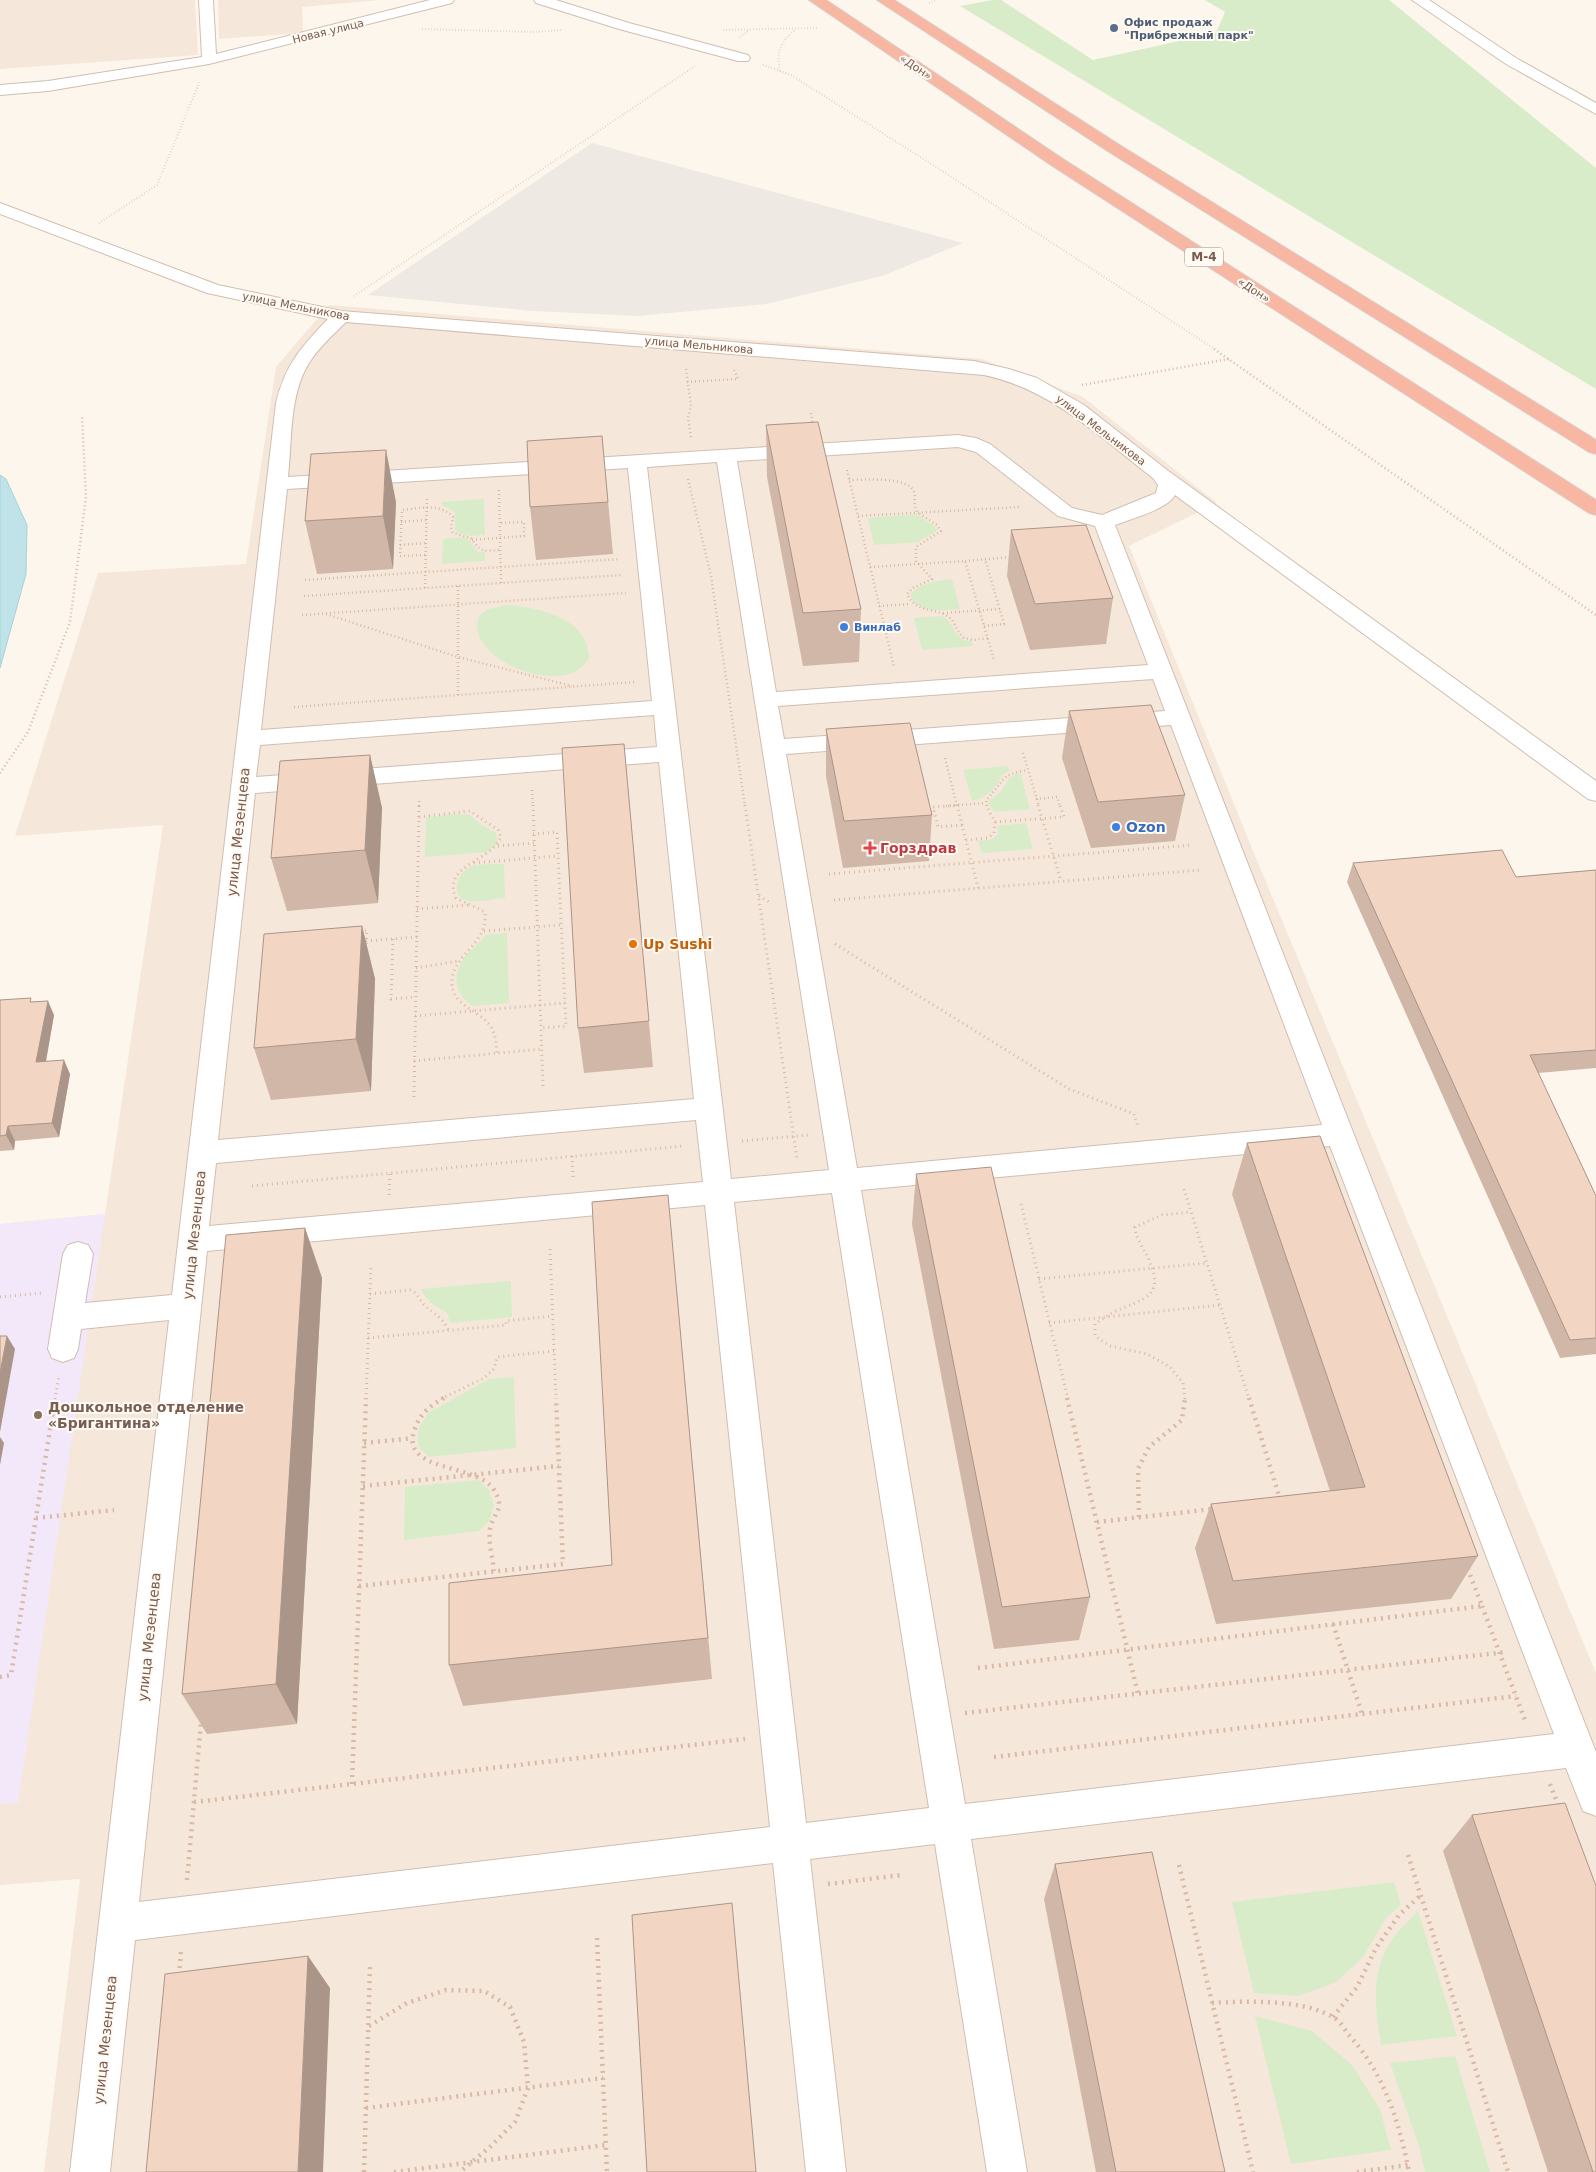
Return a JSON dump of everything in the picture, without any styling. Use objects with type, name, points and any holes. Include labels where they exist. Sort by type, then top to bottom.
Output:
[{"type":"highway","name":"«Дон»","points":[[816,0],[1057,162],[1596,509]]},
{"type":"highway","points":[[884,0],[1112,148],[1596,448]]},
{"type":"street","points":[[206,0],[209,58]]},
{"type":"street","name":"Новая улица","points":[[0,90],[48,86],[209,58],[447,0]]},
{"type":"street","points":[[541,0],[624,26],[743,58]]},
{"type":"street","points":[[1419,0],[1511,61],[1596,109]]},
{"type":"street","name":"улица Мельникова","points":[[0,208],[213,289],[347,306],[974,367],[1000,372],[1047,391],[1068,404],[1160,474],[1168,486],[1165,496],[1152,504],[1104,522]]},
{"type":"street","name":"улица Мезенцева","points":[[90,2172],[286,403],[293,372],[300,359],[347,306]]},
{"type":"street","points":[[276,484],[968,442],[983,448],[1064,512],[1104,522],[1596,1798]]},
{"type":"street","points":[[726,456],[1007,2172]]},
{"type":"street","points":[[637,462],[826,2172]]},
{"type":"street","points":[[1160,474],[1596,794]]},
{"type":"street","points":[[766,700],[1162,671]]},
{"type":"street","points":[[249,738],[664,707]]},
{"type":"street","points":[[773,747],[1180,717]]},
{"type":"street","points":[[243,786],[670,754]]},
{"type":"street","points":[[203,1153],[708,1108]]},
{"type":"street","points":[[193,1240],[1340,1134]]},
{"type":"street","points":[[63,1349],[78,1254]]},
{"type":"street","points":[[70,1304],[186,1306]]},
{"type":"street","points":[[118,1923],[1577,1749]]},
{"type":"path","points":[[929,3],[936,0]]},
{"type":"path","points":[[720,30],[818,28]]},
{"type":"path","points":[[422,29],[533,32],[569,29]]},
{"type":"path","points":[[780,71],[777,50],[783,39],[796,29]]},
{"type":"path","points":[[347,306],[750,30]]},
{"type":"path","points":[[92,227],[156,185],[209,58]]},
{"type":"path","points":[[743,58],[791,74],[933,165],[1229,359],[1596,615]]},
{"type":"path","points":[[1047,391],[1229,359]]},
{"type":"path","points":[[686,369],[691,406],[688,418],[692,442]]},
{"type":"path","points":[[688,382],[738,379]]},
{"type":"path","points":[[810,413],[815,434]]},
{"type":"path","points":[[0,772],[28,732],[70,622],[86,497],[82,416]]},
{"type":"path","points":[[848,472],[894,667]]},
{"type":"path","points":[[688,477],[711,576],[800,1184]]},
{"type":"path","points":[[849,480],[888,481],[907,485],[912,488],[914,493],[913,505],[917,512],[933,522],[941,531],[916,547],[914,555],[917,564],[932,579],[913,588],[908,594],[912,604]]},
{"type":"path","points":[[499,495],[501,583]]},
{"type":"path","points":[[425,588],[427,500]]},
{"type":"path","points":[[858,516],[1021,507]]},
{"type":"path","points":[[426,555],[400,556],[402,510],[441,508],[450,512],[453,517],[451,527],[453,532],[472,540],[478,549],[484,551],[500,550]]},
{"type":"path","points":[[401,522],[426,520]]},
{"type":"path","points":[[472,540],[524,536],[524,522],[500,523]]},
{"type":"path","points":[[400,544],[426,543]]},
{"type":"path","points":[[870,567],[1019,557]]},
{"type":"path","points":[[305,580],[620,559]]},
{"type":"path","points":[[984,626],[1004,624],[985,559]]},
{"type":"path","points":[[965,561],[994,660]]},
{"type":"path","points":[[304,596],[627,574]]},
{"type":"path","points":[[458,586],[458,703]]},
{"type":"path","points":[[302,615],[629,592]]},
{"type":"path","points":[[879,606],[912,604],[921,609],[952,619],[959,634],[965,638],[988,638]]},
{"type":"path","points":[[939,614],[1000,609]]},
{"type":"path","points":[[324,613],[458,657],[575,687]]},
{"type":"path","points":[[294,707],[639,682]]},
{"type":"path","points":[[1022,752],[1061,882]]},
{"type":"path","points":[[945,758],[978,888]]},
{"type":"path","points":[[985,803],[997,790],[1004,777],[1010,773],[1028,770]]},
{"type":"path","points":[[532,790],[543,1086]]},
{"type":"path","points":[[995,822],[1064,817],[1057,797],[1036,799]]},
{"type":"path","points":[[414,1097],[420,799]]},
{"type":"path","points":[[962,825],[938,826],[933,807],[985,803]]},
{"type":"path","points":[[966,840],[988,838],[994,833],[995,822],[985,803]]},
{"type":"path","points":[[419,817],[470,811],[477,814],[484,822],[499,831],[501,836],[498,846],[494,851],[472,863],[453,879],[452,887],[456,898],[485,912],[488,920],[484,932],[458,961],[453,972],[452,988],[462,1004],[483,1017],[494,1029],[497,1053]]},
{"type":"path","points":[[533,834],[556,832],[566,1026],[541,1028]]},
{"type":"path","points":[[498,846],[534,843]]},
{"type":"path","points":[[829,874],[1192,845]]},
{"type":"path","points":[[472,863],[558,856]]},
{"type":"path","points":[[834,900],[1201,870]]},
{"type":"path","points":[[758,896],[1069,1089],[1134,1114],[1145,1152]]},
{"type":"path","points":[[417,909],[471,904]]},
{"type":"path","points":[[484,932],[561,925]]},
{"type":"path","points":[[358,931],[367,930],[366,950]]},
{"type":"path","points":[[358,942],[417,937]]},
{"type":"path","points":[[393,939],[391,999],[415,997]]},
{"type":"path","points":[[416,968],[458,961]]},
{"type":"path","points":[[415,1016],[565,1003]]},
{"type":"path","points":[[414,1061],[542,1050]]},
{"type":"path","points":[[252,1186],[836,1133]]},
{"type":"path","points":[[1184,1189],[1281,1502],[1271,1503]]},
{"type":"path","points":[[1021,1204],[1138,1694]]},
{"type":"path","points":[[1139,1517],[1138,1469],[1148,1447],[1182,1420],[1186,1403],[1183,1383],[1170,1367],[1147,1354],[1110,1346],[1095,1336],[1095,1324],[1104,1317],[1141,1302],[1154,1290],[1155,1272],[1147,1255],[1136,1241],[1135,1227],[1148,1218],[1169,1213],[1191,1212]]},
{"type":"path","points":[[359,1586],[562,1564],[550,1249]]},
{"type":"path","points":[[1039,1279],[1207,1263]]},
{"type":"path","points":[[352,1784],[371,1266]]},
{"type":"path","points":[[370,1294],[411,1290],[417,1293],[421,1302],[429,1310],[441,1316],[449,1330]]},
{"type":"path","points":[[0,1297],[70,1304]]},
{"type":"path","points":[[1049,1323],[1220,1306]]},
{"type":"path","points":[[368,1338],[506,1324],[506,1321],[553,1316]]},
{"type":"path","points":[[0,1677],[11,1675],[63,1349]]},
{"type":"path","points":[[494,1571],[490,1528],[498,1515],[499,1500],[492,1486],[476,1474],[436,1464],[420,1457],[413,1446],[413,1431],[420,1414],[436,1402],[477,1382],[492,1371],[497,1363],[497,1357],[554,1351]]},
{"type":"path","points":[[364,1443],[413,1438]]},
{"type":"path","points":[[363,1486],[559,1466]]},
{"type":"path","points":[[1097,1522],[1215,1509]]},
{"type":"path","points":[[36,1518],[114,1510]]},
{"type":"path","points":[[1464,1559],[1560,1810]]},
{"type":"path","points":[[978,1668],[1482,1606]]},
{"type":"path","points":[[1333,1624],[1362,1714]]},
{"type":"path","points":[[932,1717],[1538,1648]]},
{"type":"path","points":[[994,1758],[1516,1696]]},
{"type":"path","points":[[178,1982],[202,1713]]},
{"type":"path","points":[[194,1802],[778,1735]]},
{"type":"path","points":[[1408,1855],[1508,2172]]},
{"type":"path","points":[[1179,1865],[1253,2172]]},
{"type":"path","points":[[1333,2017],[1356,1987],[1376,1948],[1399,1915],[1421,1895]]},
{"type":"path","points":[[596,1938],[607,2172]]},
{"type":"path","points":[[364,2172],[370,1967]]},
{"type":"path","points":[[369,2026],[407,2003],[446,1990],[484,1992],[510,2007],[524,2042],[528,2088],[515,2122],[491,2146],[460,2172]]},
{"type":"path","points":[[1212,2003],[1254,2000],[1282,2003],[1309,2008],[1333,2017],[1362,2047],[1383,2082],[1404,2142],[1409,2172]]},
{"type":"path","points":[[366,2108],[603,2078]]},
{"type":"path","points":[[394,2172],[606,2145]]},
{"type":"path","points":[[1357,2172],[1408,2165]]},
{"type":"shaded area","points":[[0,0],[195,0],[198,55],[0,69]]},
{"type":"shaded area","points":[[218,0],[380,0],[302,7],[303,33],[219,39]]},
{"type":"shaded area","points":[[592,143],[963,243],[882,276],[766,304],[638,316],[533,311],[368,295]]},
{"type":"shaded area","points":[[329,305],[982,359],[1083,397],[1217,503],[1129,546],[1256,858],[1596,1673],[1596,2172],[44,2172],[80,1879],[0,1885],[0,1224],[105,1214],[163,825],[15,836],[98,573],[246,564],[276,367]]},
{"type":"shaded area","name":"Дошкольное отделение «Бригантина»","points":[[105,1214],[18,1803],[0,1804],[0,1224]]},
{"type":"green space","points":[[1001,0],[1093,60],[1216,33],[1225,12],[1205,0],[1389,0],[1596,168],[1596,389],[960,6]]},
{"type":"green space","points":[[484,499],[485,535],[471,536],[458,533],[455,529],[455,513],[449,508],[442,506],[442,502]]},
{"type":"green space","points":[[917,514],[935,527],[937,531],[918,542],[874,545],[868,518]]},
{"type":"green space","points":[[464,537],[469,540],[478,552],[485,552],[485,561],[442,564],[443,539]]},
{"type":"green space","points":[[952,579],[960,609],[932,610],[919,606],[910,595],[923,585]]},
{"type":"green space","points":[[506,605],[547,612],[572,624],[581,634],[587,645],[589,659],[578,670],[566,675],[552,676],[520,670],[506,663],[483,644],[477,625],[483,612]]},
{"type":"green space","points":[[942,616],[947,619],[960,638],[972,641],[973,646],[922,650],[914,618]]},
{"type":"green space","points":[[1008,766],[1009,771],[1002,775],[991,791],[972,801],[963,770]]},
{"type":"green space","points":[[1020,773],[1030,809],[994,812],[988,803],[1003,789],[1009,779]]},
{"type":"green space","points":[[457,814],[472,816],[482,825],[496,833],[498,842],[486,852],[425,857],[426,817]]},
{"type":"green space","points":[[1026,823],[1033,849],[982,853],[978,841],[994,838],[998,834],[998,826]]},
{"type":"green space","points":[[504,864],[505,898],[470,901],[459,896],[457,891],[458,881],[461,875],[470,867]]},
{"type":"green space","points":[[507,933],[509,1003],[472,1006],[462,996],[457,985],[457,972],[460,965],[466,955],[485,935]]},
{"type":"green space","points":[[511,1281],[512,1317],[450,1323],[447,1313],[429,1300],[421,1289]]},
{"type":"green space","points":[[514,1377],[516,1448],[429,1457],[418,1447],[418,1430],[428,1413],[489,1379]]},
{"type":"green space","points":[[478,1480],[489,1490],[494,1505],[490,1520],[479,1531],[404,1540],[405,1487]]},
{"type":"green space","points":[[1394,1882],[1401,1905],[1386,1918],[1364,1956],[1337,1982],[1298,1996],[1254,1993],[1232,1902]]},
{"type":"green space","points":[[1418,1911],[1457,2036],[1381,2045],[1376,2005],[1377,1978],[1380,1965],[1385,1952],[1395,1936]]},
{"type":"green space","points":[[1255,2016],[1312,2031],[1352,2065],[1380,2109],[1391,2150],[1291,2164]]},
{"type":"green space","points":[[1455,2056],[1490,2172],[1425,2172],[1419,2146],[1390,2063]]},
{"type":"water","points":[[0,475],[6,479],[27,525],[26,574],[0,668]]},
{"type":"building","points":[[818,422],[861,609],[803,613],[766,425]]},
{"type":"building","points":[[602,436],[608,502],[530,507],[527,441]]},
{"type":"building","points":[[386,450],[383,516],[305,521],[311,454]]},
{"type":"building","points":[[1086,525],[1113,598],[1035,604],[1011,530]]},
{"type":"building","points":[[1151,705],[1185,795],[1098,802],[1069,711]]},
{"type":"building","points":[[910,723],[932,815],[844,821],[826,729]]},
{"type":"building","points":[[624,744],[649,1021],[578,1028],[562,748]]},
{"type":"building","points":[[370,755],[365,850],[271,858],[280,761]]},
{"type":"building","points":[[1502,850],[1516,877],[1596,870],[1596,1050],[1530,1055],[1596,1196],[1596,1338],[1570,1340],[1353,863]]},
{"type":"building","points":[[362,926],[356,1039],[254,1048],[264,934]]},
{"type":"building","points":[[31,998],[30,1002],[48,1001],[36,1062],[64,1060],[52,1123],[8,1126],[6,1135],[0,1136],[0,1000]]},
{"type":"building","points":[[1320,1136],[1478,1556],[1233,1581],[1211,1504],[1365,1487],[1247,1143]]},
{"type":"building","points":[[991,1167],[1090,1597],[1002,1607],[916,1174]]},
{"type":"building","points":[[668,1195],[708,1638],[449,1665],[449,1583],[612,1565],[592,1202]]},
{"type":"building","points":[[305,1228],[276,1684],[182,1694],[226,1235]]},
{"type":"building","points":[[0,1336],[7,1336],[0,1373]]},
{"type":"building","points":[[1565,1803],[1596,1886],[1596,2172],[1593,2172],[1472,1815]]},
{"type":"building","points":[[1152,1852],[1225,2172],[1116,2172],[1055,1864]]},
{"type":"building","points":[[732,1903],[756,2172],[647,2172],[632,1915]]},
{"type":"building","points":[[308,1956],[298,2172],[146,2172],[165,1974]]},
{"type":"place","name":"Офис продаж \"Прибрежный парк\"","points":[[1114,28]]},
{"type":"place","name":"Винлаб","points":[[844,627]]},
{"type":"place","name":"Ozon","points":[[1116,827]]},
{"type":"place","name":"Горздрав","points":[[870,848]]},
{"type":"place","name":"Up Sushi","points":[[633,944]]},
{"type":"place","name":"Дошкольное отделение «Бригантина»","points":[[38,1415]]}]
